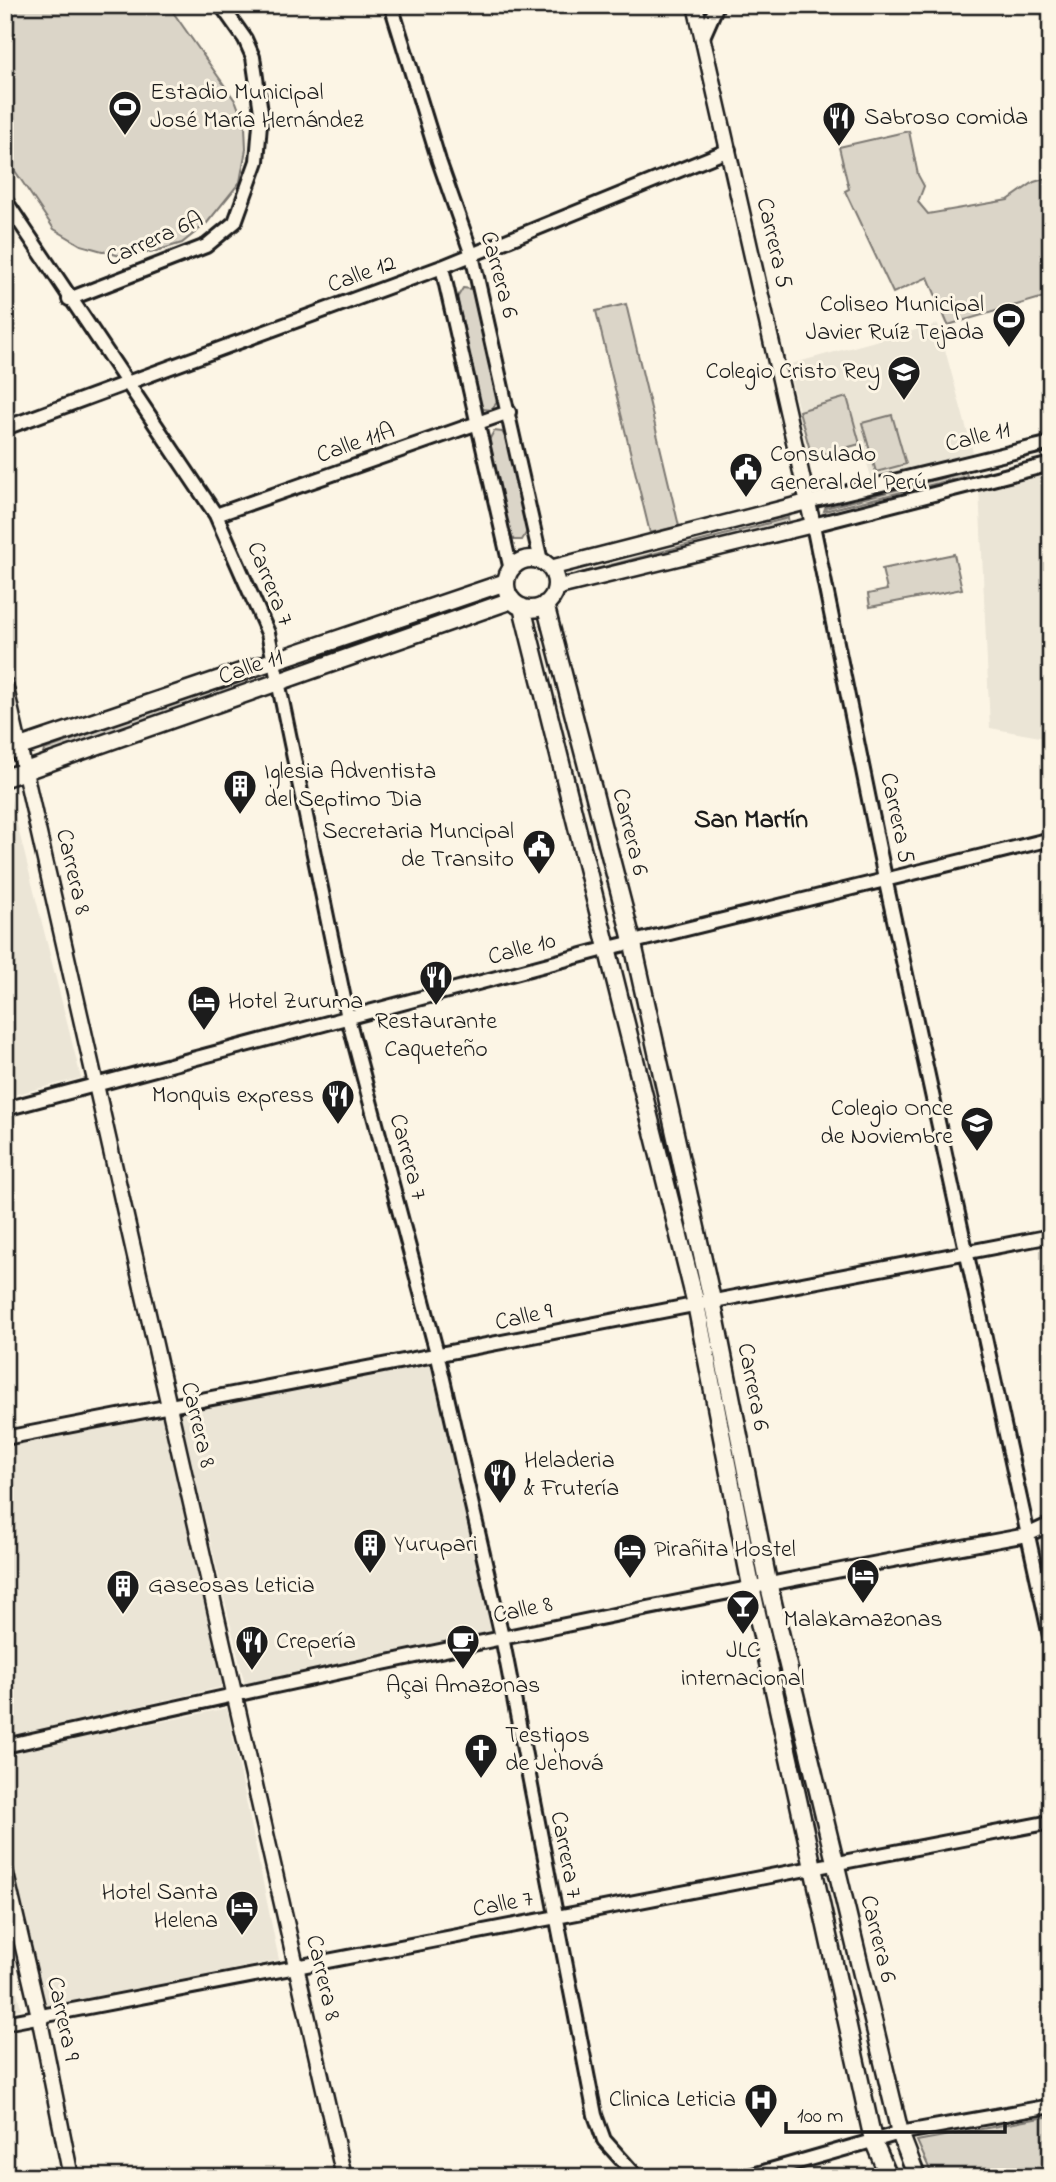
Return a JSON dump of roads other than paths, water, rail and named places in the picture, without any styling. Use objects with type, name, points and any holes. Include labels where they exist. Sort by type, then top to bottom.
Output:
[{"type":"main road","points":[[521,561],[545,565],[555,588],[545,604],[538,608],[517,604],[508,576],[521,561]]},
{"type":"main road","name":"Calle 11","points":[[5,752],[508,576]]},
{"type":"main road","name":"Calle 11","points":[[5,778],[278,683],[517,604]]},
{"type":"main road","name":"Carrera 6","points":[[517,604],[605,949],[704,1302]]},
{"type":"main road","name":"Carrera 6","points":[[545,604],[633,944],[814,1867],[873,2140],[889,2177]]},
{"type":"main road","name":"Carrera 6","points":[[760,1584],[835,1863],[900,2133],[917,2177]]},
{"type":"street","name":"Carrera 6A","points":[[69,299],[206,246],[235,222],[257,161],[261,112],[253,57],[245,39],[220,5]]},
{"type":"street","name":"Carrera 6","points":[[391,5],[439,160],[472,255],[545,565]]},
{"type":"street","name":"Carrera 5","points":[[695,5],[813,524],[885,878],[1051,1641]]},
{"type":"street","points":[[702,38],[717,5]]},
{"type":"street","name":"Calle 12","points":[[5,428],[443,267],[729,150]]},
{"type":"street","name":"Carrera 7","points":[[5,200],[216,515],[255,598],[276,659],[278,683],[348,1018],[438,1357],[502,1637],[595,2116],[604,2140],[637,2177]]},
{"type":"street","points":[[443,267],[508,576]]},
{"type":"street","name":"Calle 11A","points":[[216,515],[509,412]]},
{"type":"street","name":"Calle 11","points":[[545,565],[1051,443]]},
{"type":"street","points":[[987,459],[992,479]]},
{"type":"street","name":"Calle 11","points":[[555,588],[1051,464]]},
{"type":"street","name":"Carrera 8","points":[[5,684],[22,747],[344,2177]]},
{"type":"street","name":"Calle 10","points":[[5,1109],[605,949],[1051,839]]},
{"type":"street","name":"Calle 9","points":[[5,1438],[438,1357],[704,1302],[1051,1236]]},
{"type":"street","name":"Calle 8","points":[[5,1746],[502,1637],[760,1584],[1027,1535],[1051,1524]]},
{"type":"street","name":"Calle 7","points":[[5,2022],[1051,1822]]},
{"type":"street","name":"Carrera 9","points":[[5,1870],[39,2016],[71,2177]]},
{"type":"street","points":[[746,2177],[900,2133],[1051,2106]]},
{"type":"place","name":"Estadio Municipal José María Hernández","points":[[125,137]]},
{"type":"place","name":"Sabroso comida","points":[[839,148]]},
{"type":"place","name":"Coliseo Municipal Javier Ruíz Tejada","points":[[1009,349]]},
{"type":"place","name":"Colegio Cristo Rey","points":[[904,402]]},
{"type":"place","name":"Consulado General del Perú","points":[[746,499]]},
{"type":"place","name":"Iglesia Adventista del Septimo Dia","points":[[240,816]]},
{"type":"place","name":"Secretaria Muncipal de Transito","points":[[539,876]]},
{"type":"place","name":"Restaurante Caqueteño","points":[[436,1007]]},
{"type":"place","name":"Hotel Zuruma","points":[[204,1032]]},
{"type":"place","name":"Monquis express","points":[[338,1126]]},
{"type":"place","name":"Colegio Once de Noviembre","points":[[977,1153]]},
{"type":"place","name":"Heladeria & Frutería","points":[[500,1505]]},
{"type":"place","name":"Yurupari","points":[[370,1575]]},
{"type":"place","name":"Pirañita Hostel","points":[[630,1580]]},
{"type":"place","name":"Malakamazonas","points":[[863,1605]]},
{"type":"place","name":"Gaseosas Leticia","points":[[123,1616]]},
{"type":"place","name":"JLC internacional","points":[[743,1636]]},
{"type":"place","name":"Açai Amazonas","points":[[463,1671]]},
{"type":"place","name":"Crepería","points":[[252,1672]]},
{"type":"place","name":"Testigos de Jehová","points":[[481,1780]]},
{"type":"place","name":"Hotel Santa Helena","points":[[242,1937]]},
{"type":"place","name":"Clinica Leticia","points":[[761,2130]]},
{"type":"district","name":"San Martín","points":[[751,821]]}]
